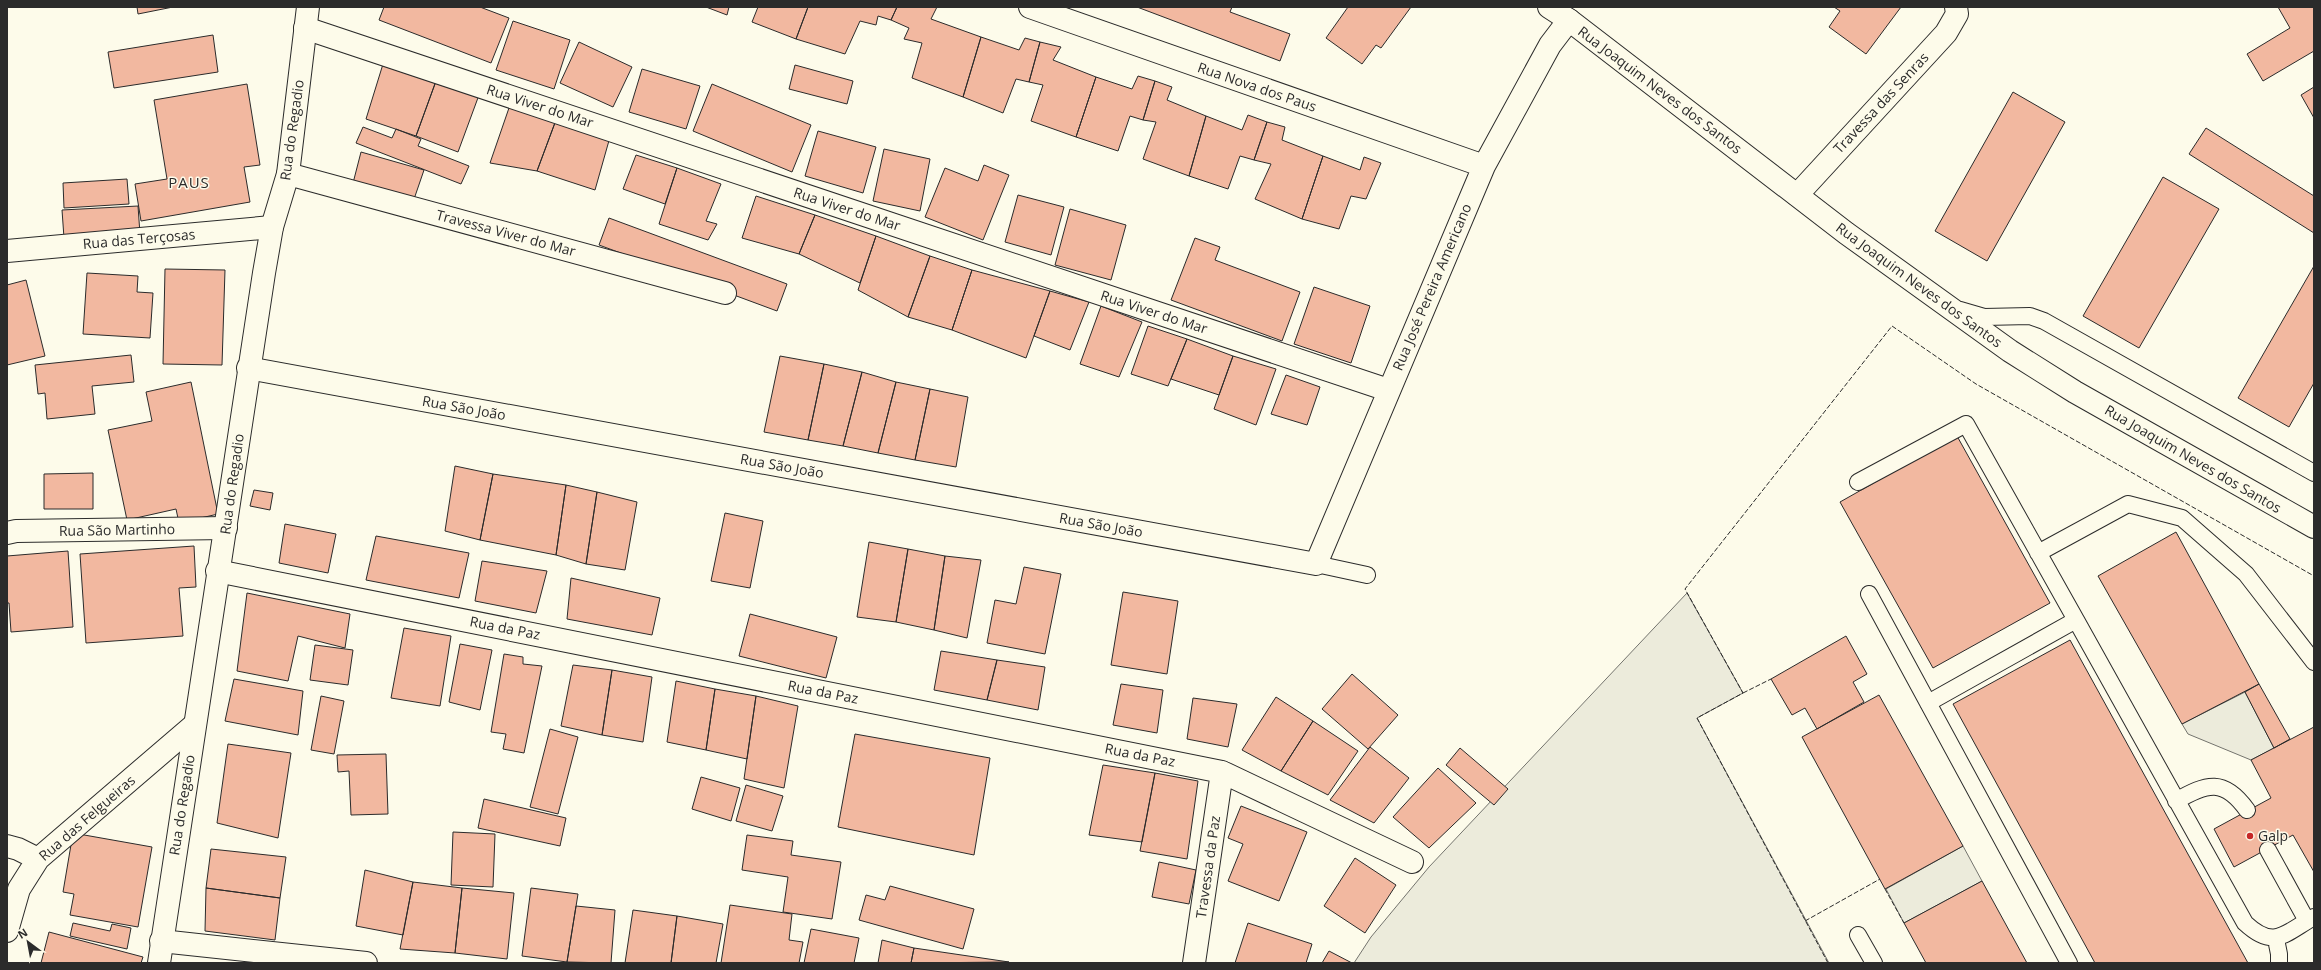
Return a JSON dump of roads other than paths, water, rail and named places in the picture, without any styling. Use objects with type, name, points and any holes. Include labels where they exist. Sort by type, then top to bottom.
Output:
[{"type":"street","name":"Rua Nova dos Paus","points":[[1030,7],[1484,166]]},
{"type":"street","name":"Rua Joaquim Neves dos Santos","points":[[1549,7],[1569,20],[1797,195],[1944,305],[2075,392],[2314,528]]},
{"type":"street","name":"Travessa das Senras","points":[[1797,195],[1946,33],[1957,14],[1956,7]]},
{"type":"street","name":"Rua do Regadio","points":[[159,963],[217,571],[226,528],[248,368],[272,227],[288,174],[307,17]]},
{"type":"street","name":"Rua Viver do Mar","points":[[307,17],[1388,390]]},
{"type":"street","name":"Rua José Pereira Americano","points":[[1316,564],[1388,390],[1484,166],[1550,45],[1569,20]]},
{"type":"street","name":"Travessa Viver do Mar","points":[[288,174],[724,293]]},
{"type":"street","name":"Rua das Terçosas","points":[[7,251],[272,227]]},
{"type":"street","name":"Rua São João","points":[[248,368],[1316,564]]},
{"type":"street","name":"Rua São Martinho","points":[[7,533],[226,528]]},
{"type":"street","name":"Rua da Paz","points":[[217,571],[1222,772],[1412,862]]},
{"type":"street","name":"Rua das Felgueiras","points":[[7,931],[19,889],[38,859],[194,725]]},
{"type":"street","name":"Travessa da Paz","points":[[1194,963],[1222,772]]},
{"type":"street","points":[[7,846],[38,859]]},
{"type":"street","points":[[161,942],[366,963]]},
{"type":"lane","points":[[1944,305],[1984,317],[2030,316],[2044,321],[2314,473]]},
{"type":"lane","points":[[1858,482],[1966,424],[2245,923],[2263,937],[2276,939],[2310,919],[2268,850]]},
{"type":"lane","points":[[2038,553],[2128,504],[2182,518],[2246,574],[2314,662]]},
{"type":"lane","points":[[1316,564],[1367,575]]},
{"type":"lane","points":[[1869,594],[2069,963]]},
{"type":"lane","points":[[1928,703],[2076,620]]},
{"type":"lane","points":[[2176,800],[2194,790],[2211,786],[2225,788],[2238,798],[2247,810]]},
{"type":"lane","points":[[1858,935],[1874,963]]},
{"type":"lane","points":[[2276,939],[2280,954],[2279,963]]},
{"type":"place","name":"Galp","points":[[2250,836]]},
{"type":"district","name":"PAUS","points":[[189,183]]}]
